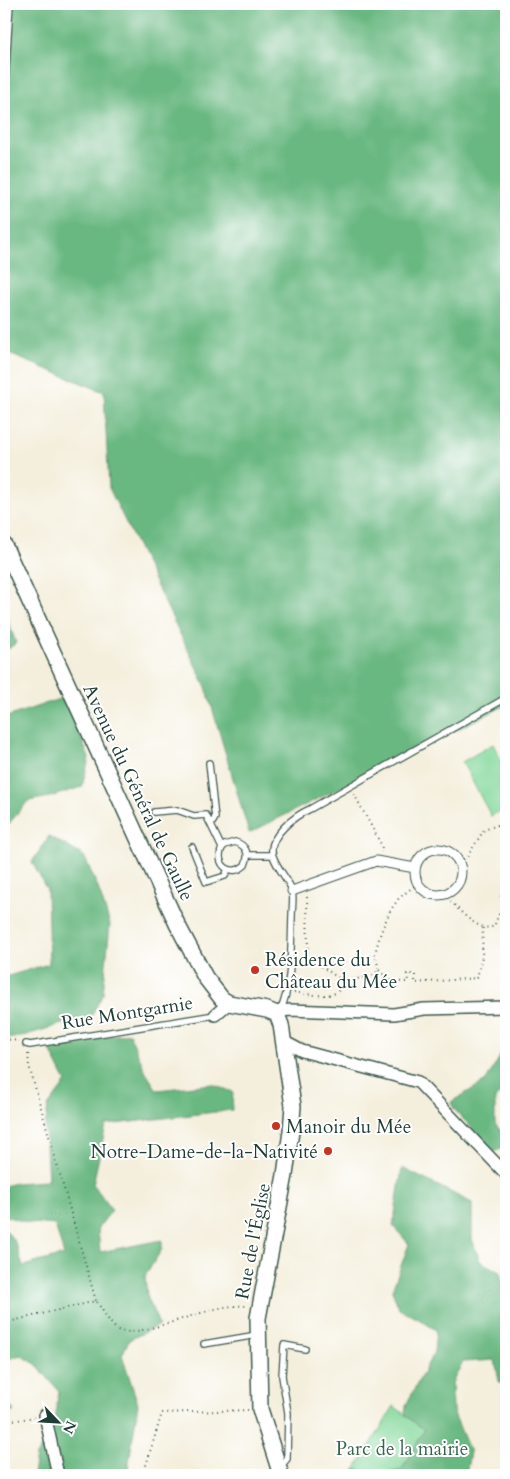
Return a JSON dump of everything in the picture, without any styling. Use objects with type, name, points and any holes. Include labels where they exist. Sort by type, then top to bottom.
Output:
[{"type":"street","name":"Avenue du Général de Gaulle","points":[[4,545],[177,924],[205,977],[228,1003]]},
{"type":"street","points":[[438,849],[450,853],[459,862],[460,875],[458,882],[455,887],[444,894],[431,894],[418,884],[415,868],[421,856],[432,850],[438,849]]},
{"type":"street","points":[[292,890],[376,861],[415,868]]},
{"type":"street","points":[[228,1003],[279,1012],[394,1014],[424,1009],[506,1007]]},
{"type":"street","name":"Rue Montgarnie","points":[[216,1015],[228,1003]]},
{"type":"street","name":"Rue de l'Église","points":[[279,1012],[293,1106],[285,1175],[260,1307],[259,1335],[260,1409],[280,1471]]},
{"type":"street","points":[[283,1040],[302,1051],[418,1082],[506,1174]]},
{"type":"street","points":[[45,1415],[58,1475]]},
{"type":"lane","points":[[4,99],[10,4]]},
{"type":"lane","points":[[279,1012],[284,1004],[290,966],[292,890],[272,855],[273,843],[279,832],[301,813],[506,698]]},
{"type":"lane","points":[[209,764],[214,818],[211,825]]},
{"type":"lane","points":[[154,812],[177,810],[194,816],[206,815],[222,848]]},
{"type":"lane","points":[[235,842],[244,846],[248,855],[242,868],[237,870],[228,869],[219,858],[222,848],[226,844],[235,842]]},
{"type":"lane","points":[[192,846],[206,882],[225,876],[228,869]]},
{"type":"lane","points":[[248,855],[272,855]]},
{"type":"lane","name":"Rue Montgarnie","points":[[26,1044],[30,1045],[216,1015]]},
{"type":"lane","points":[[204,1344],[259,1335]]},
{"type":"lane","points":[[280,1471],[287,1459],[288,1413],[282,1376],[284,1345],[305,1349]]},
{"type":"path","points":[[350,786],[382,846],[380,862]]},
{"type":"path","points":[[459,862],[467,857],[484,830],[506,822]]},
{"type":"path","points":[[418,884],[399,898],[381,932],[375,953],[379,970],[387,979],[394,982],[408,982],[407,974],[415,974],[415,983],[477,978],[482,957],[483,928]]},
{"type":"path","points":[[309,885],[306,900],[308,955],[344,982]]},
{"type":"path","points":[[444,894],[473,922],[483,928],[491,928],[494,926],[504,903],[498,892]]},
{"type":"path","points":[[286,991],[306,995],[330,994],[337,992],[344,982],[374,975],[379,970]]},
{"type":"path","points":[[4,1039],[26,1044],[30,1066],[96,1302],[116,1329],[125,1332],[164,1325],[208,1311],[237,1306],[260,1307]]},
{"type":"path","points":[[4,1323],[96,1302]]},
{"type":"path","points":[[143,1475],[162,1414],[260,1409]]},
{"type":"path","points":[[4,1419],[18,1420],[45,1415]]},
{"type":"green space","points":[[4,4],[506,4],[506,705],[249,833],[206,687],[109,488],[104,392],[4,352]]},
{"type":"green space","points":[[4,610],[16,643],[4,652]]},
{"type":"green space","points":[[65,697],[89,758],[82,787],[50,797],[28,801],[6,827],[4,833],[4,718]]},
{"type":"green space","points":[[493,744],[506,769],[506,808],[491,816],[462,762]]},
{"type":"green space","points":[[49,836],[84,856],[97,885],[110,924],[103,994],[92,1015],[4,1040],[4,975],[8,976],[49,964],[47,890],[32,862]]},
{"type":"green space","points":[[129,1033],[146,1073],[157,1090],[212,1084],[233,1092],[232,1110],[106,1125],[93,1184],[112,1210],[98,1228],[100,1252],[162,1240],[162,1249],[145,1276],[147,1296],[159,1325],[129,1340],[122,1355],[138,1404],[127,1475],[33,1475],[36,1456],[52,1431],[59,1391],[36,1364],[20,1355],[4,1361],[4,1228],[15,1242],[23,1266],[64,1255],[55,1225],[30,1223],[4,1216],[4,1186],[15,1183],[48,1181],[45,1129],[48,1106],[66,1082],[48,1046]]},
{"type":"green space","points":[[506,1046],[506,1088],[495,1099],[495,1124],[506,1137],[506,1147],[494,1152],[454,1109],[451,1102],[486,1081]]},
{"type":"green space","points":[[402,1168],[472,1203],[472,1239],[480,1261],[500,1272],[505,1298],[500,1328],[506,1334],[506,1390],[499,1381],[495,1360],[463,1362],[452,1383],[453,1411],[470,1452],[466,1475],[352,1475],[355,1469],[374,1474],[401,1470],[424,1430],[405,1415],[406,1405],[434,1352],[436,1330],[399,1309],[392,1290],[409,1244],[393,1226]]},
{"type":"green space","points":[[4,1398],[14,1411],[4,1421]]},
{"type":"green space","name":"Parc de la mairie","points":[[394,1406],[450,1450],[444,1475],[352,1475]]},
{"type":"place","name":"Résidence du Château du Mée","points":[[255,970]]},
{"type":"place","name":"Manoir du Mée","points":[[276,1126]]},
{"type":"place","name":"Notre-Dame-de-la-Nativité","points":[[328,1151]]}]
